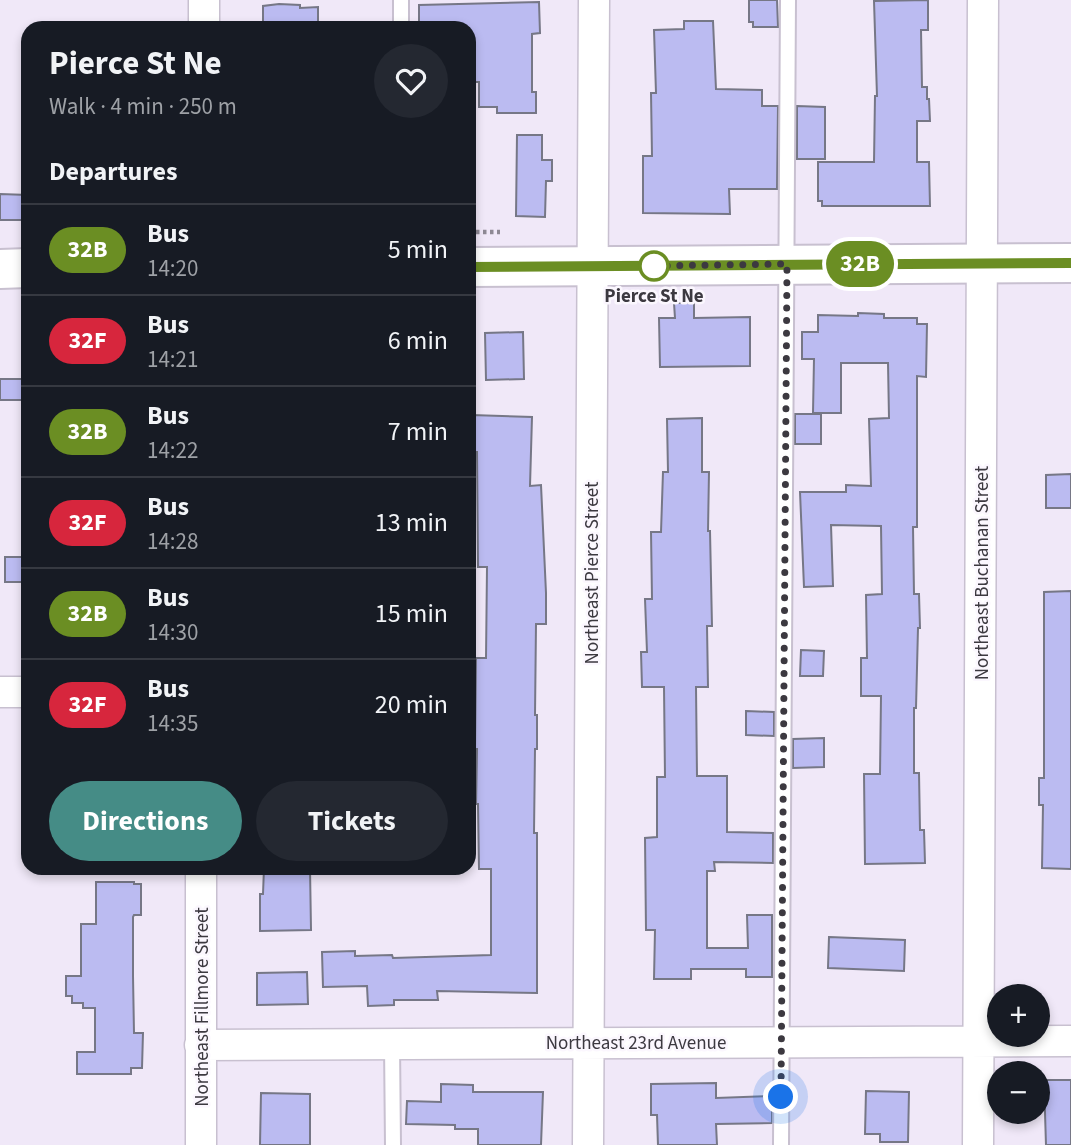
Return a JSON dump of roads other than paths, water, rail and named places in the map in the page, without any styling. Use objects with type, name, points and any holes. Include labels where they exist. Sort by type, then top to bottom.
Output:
[{"type":"main road","points":[[476,267],[1071,263]]},
{"type":"main road","points":[[0,269],[21,268]]},
{"type":"street","points":[[204,0],[204,21]]},
{"type":"street","name":"Northeast Pierce Street","points":[[588,1145],[594,0]]},
{"type":"street","name":"Northeast Buchanan Street","points":[[978,1145],[983,0]]},
{"type":"street","points":[[0,692],[21,692]]},
{"type":"street","name":"Northeast Fillmore Street","points":[[201,875],[201,1145]]},
{"type":"street","name":"Northeast 23rd Avenue","points":[[200,1045],[1071,1041]]},
{"type":"lane","points":[[401,0],[401,21]]},
{"type":"lane","points":[[781,1145],[789,0]]},
{"type":"lane","points":[[393,1044],[393,1145]]},
{"type":"place","name":"Pierce St Ne","points":[[654,266]]}]
